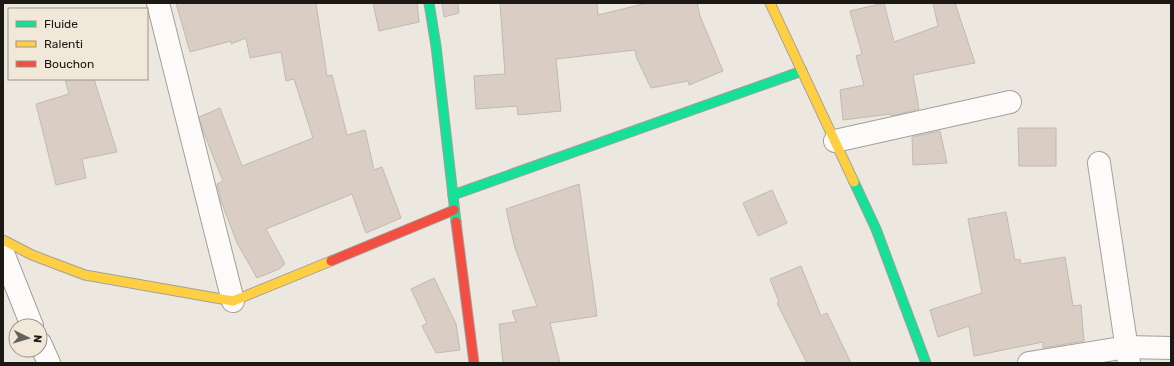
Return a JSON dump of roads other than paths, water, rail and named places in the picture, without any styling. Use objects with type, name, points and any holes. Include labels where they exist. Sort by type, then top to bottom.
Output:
[{"type":"street","points":[[158,3],[233,301]]},
{"type":"street","points":[[429,3],[436,46],[454,210],[474,363]]},
{"type":"street","points":[[770,3],[876,229],[926,363]]},
{"type":"street","points":[[453,195],[802,71]]},
{"type":"street","points":[[835,141],[1010,102]]},
{"type":"street","points":[[1100,163],[1128,355]]},
{"type":"street","points":[[3,240],[32,255],[85,275],[233,301],[454,210]]},
{"type":"street","points":[[3,253],[29,318]]},
{"type":"street","points":[[1029,363],[1128,355],[1171,348]]}]
